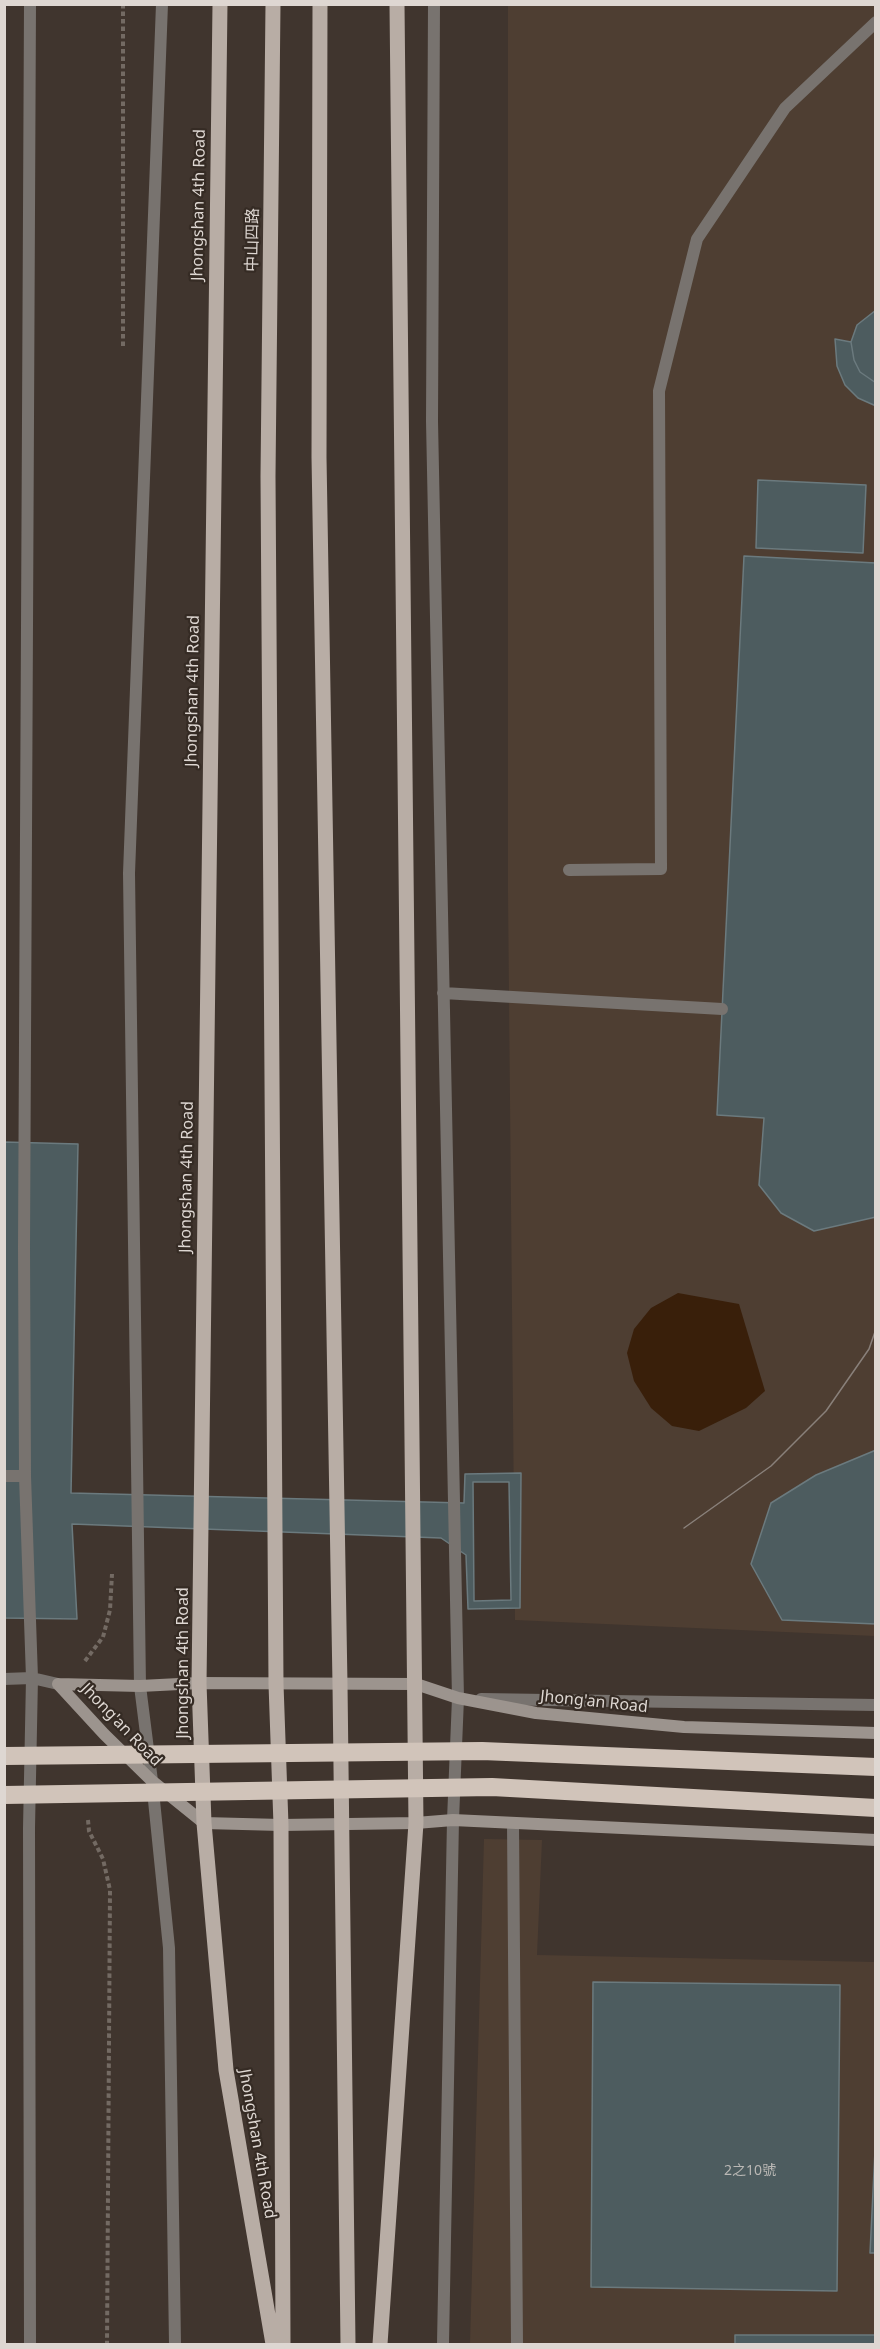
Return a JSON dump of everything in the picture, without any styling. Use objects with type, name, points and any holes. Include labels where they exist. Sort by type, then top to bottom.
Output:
[{"type":"highway","points":[[4,1756],[482,1751],[876,1767]]},
{"type":"highway","points":[[703,1761],[876,1758]]},
{"type":"highway","points":[[4,1795],[492,1787],[876,1808]]},
{"type":"highway","points":[[701,1798],[876,1800]]},
{"type":"main road","name":"Jhongshan 4th Road","points":[[219,4],[199,1683],[204,1823],[226,2070],[273,2344]]},
{"type":"main road","name":"中山四路","points":[[273,4],[268,488],[276,1684]]},
{"type":"main road","points":[[320,4],[319,457],[340,1684],[348,2344]]},
{"type":"main road","points":[[380,2344],[416,1823],[397,4]]},
{"type":"main road","name":"Jhongshan 4th Road","points":[[276,1684],[281,1825],[283,2344]]},
{"type":"street","points":[[30,4],[24,1246],[25,1476],[32,1678],[29,1828],[30,2344]]},
{"type":"street","points":[[162,4],[129,873],[140,1686],[169,1948],[175,2344]]},
{"type":"street","points":[[434,4],[432,421],[458,1698],[453,1820],[443,2344]]},
{"type":"street","points":[[569,870],[661,869],[659,391],[697,239],[785,108],[876,22]]},
{"type":"street","points":[[443,993],[722,1009]]},
{"type":"street","points":[[4,1476],[25,1476]]},
{"type":"street","points":[[4,1679],[32,1678],[58,1684]]},
{"type":"street","name":"Jhong'an Road","points":[[58,1684],[140,1686],[199,1683],[416,1684],[458,1698],[536,1713],[684,1727],[874,1733]]},
{"type":"street","name":"Jhong'an Road","points":[[58,1684],[152,1781],[204,1823]]},
{"type":"street","points":[[458,1698],[876,1705]]},
{"type":"street","points":[[204,1823],[281,1825],[416,1823],[453,1820],[857,1839],[876,1838]]},
{"type":"street","points":[[513,1822],[517,2344]]},
{"type":"shaded area","points":[[508,5],[875,5],[875,1636],[515,1620],[508,893]]},
{"type":"shaded area","points":[[678,1293],[739,1304],[765,1391],[746,1408],[699,1431],[672,1426],[651,1408],[634,1381],[627,1353],[634,1329],[651,1308]]},
{"type":"shaded area","points":[[484,1839],[542,1840],[537,1955],[875,1962],[875,2344],[470,2344]]},
{"type":"building","points":[[876,310],[876,383],[860,372],[854,360],[851,342],[857,325]]},
{"type":"building","points":[[835,339],[851,342],[854,360],[860,372],[876,383],[876,406],[858,398],[845,385],[837,366]]},
{"type":"building","points":[[758,480],[866,485],[863,553],[756,548]]},
{"type":"building","points":[[744,556],[876,563],[876,1217],[814,1231],[781,1213],[759,1185],[764,1118],[717,1115]]},
{"type":"building","points":[[4,1142],[78,1144],[71,1493],[464,1503],[465,1474],[521,1473],[520,1608],[468,1609],[466,1555],[441,1538],[72,1524],[77,1619],[4,1618]]},
{"type":"building","points":[[876,1450],[876,1624],[782,1620],[751,1564],[771,1503],[816,1475]]},
{"type":"building","points":[[473,1482],[509,1482],[511,1600],[474,1601]]},
{"type":"building","points":[[593,1982],[840,1985],[837,2291],[591,2287]]},
{"type":"building","points":[[876,2130],[876,2253],[870,2253]]},
{"type":"building","points":[[735,2335],[876,2335],[876,2344],[735,2344]]},
{"type":"tram line","points":[[684,1528],[771,1466],[826,1411],[869,1349],[876,1329]]}]
